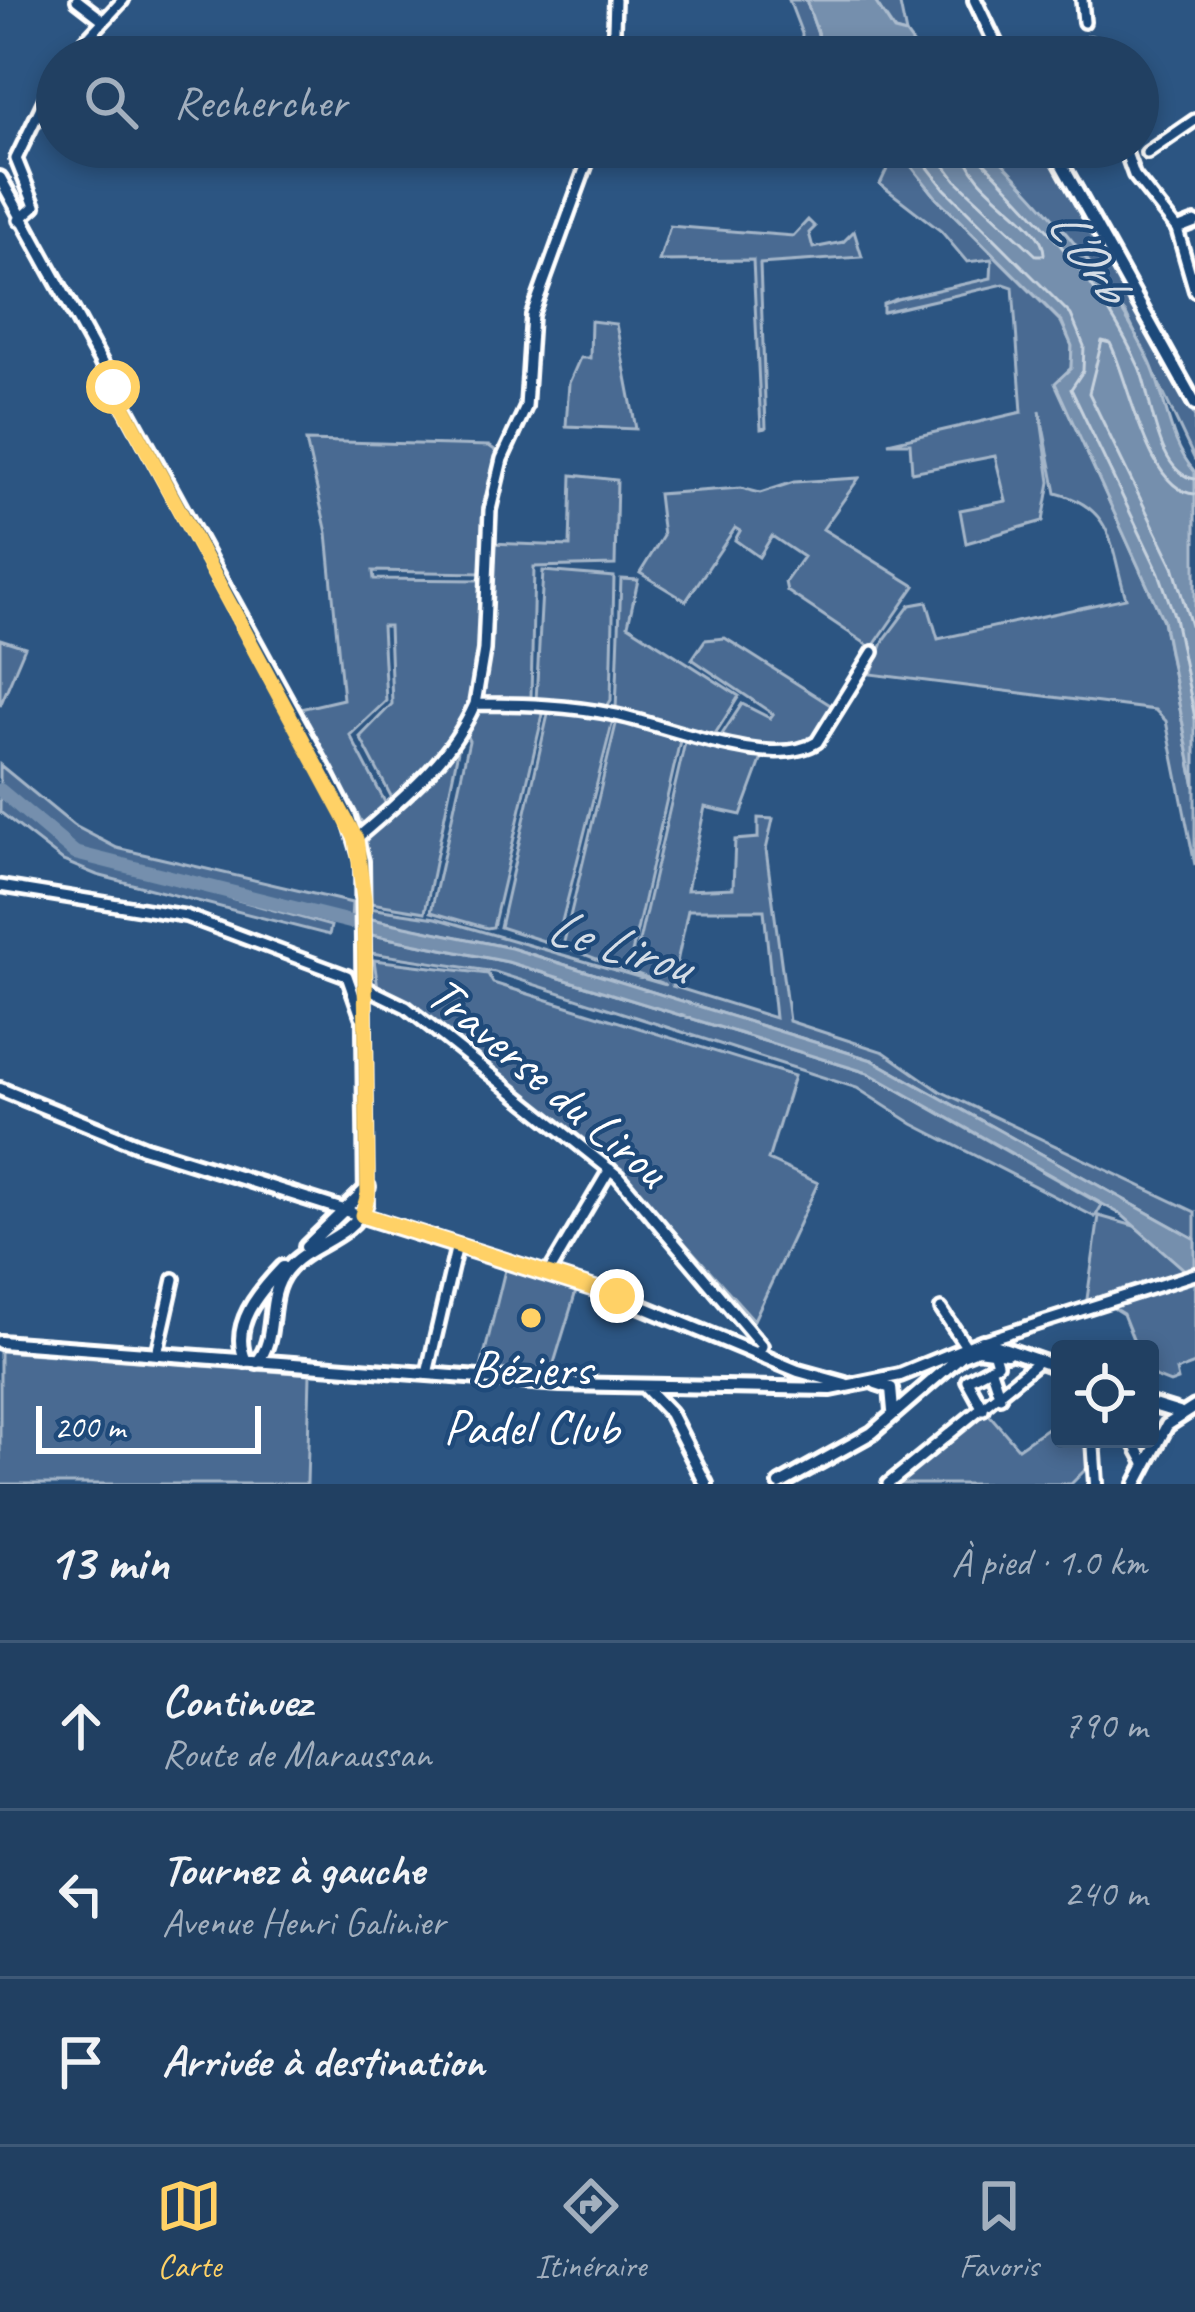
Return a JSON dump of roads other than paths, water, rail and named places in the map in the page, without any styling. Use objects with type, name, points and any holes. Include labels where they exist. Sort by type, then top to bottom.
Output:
[{"type":"main road","points":[[975,0],[993,36]]},
{"type":"main road","points":[[1064,168],[1195,404]]},
{"type":"main road","points":[[0,178],[354,834],[364,908],[368,1186],[362,1215],[286,1272],[268,1311],[266,1351],[252,1361]]},
{"type":"main road","points":[[0,190],[22,219]]},
{"type":"main road","points":[[0,1089],[143,1147],[548,1274],[854,1386]]},
{"type":"main road","points":[[252,1361],[239,1333],[255,1301],[368,1186]]},
{"type":"main road","points":[[0,1342],[427,1374],[688,1387],[854,1386],[965,1345],[1013,1348],[1051,1367]]},
{"type":"main road","points":[[785,1483],[891,1416],[957,1358],[988,1345],[1051,1368]]},
{"type":"main road","points":[[872,1382],[891,1388],[891,1416]]},
{"type":"main road","points":[[639,1385],[652,1390],[670,1413],[706,1484]]},
{"type":"main road","points":[[670,1413],[676,1393],[688,1387]]},
{"type":"main road","points":[[1159,1405],[1189,1410]]},
{"type":"main road","points":[[1140,1484],[1158,1442],[1189,1410]]},
{"type":"main road","points":[[1094,1448],[1096,1484]]},
{"type":"street","points":[[77,0],[103,20]]},
{"type":"street","points":[[89,36],[123,0]]},
{"type":"street","points":[[614,36],[615,0]]},
{"type":"street","points":[[1082,0],[1084,22]]},
{"type":"street","points":[[22,219],[35,206],[16,158],[36,117]]},
{"type":"street","points":[[1159,145],[1195,120]]},
{"type":"street","points":[[354,834],[443,756],[461,736],[475,704],[484,650],[490,510],[502,459],[526,407],[532,315],[585,168]]},
{"type":"street","points":[[1132,168],[1177,230],[1195,291]]},
{"type":"street","points":[[1177,230],[1195,222]]},
{"type":"street","points":[[475,704],[613,714],[735,746],[806,749],[817,742],[873,652]]},
{"type":"street","points":[[0,886],[185,916],[334,970],[347,976],[355,988],[366,1032]]},
{"type":"street","name":"Traverse du Lirou","points":[[365,987],[406,1007],[610,1169],[760,1350]]},
{"type":"street","points":[[548,1274],[610,1169]]},
{"type":"street","points":[[427,1374],[457,1245]]},
{"type":"street","points":[[983,1409],[967,1380],[997,1364],[988,1345],[1023,1329],[1083,1317],[1096,1307],[1195,1274]]},
{"type":"street","points":[[157,1354],[174,1279]]},
{"type":"street","points":[[941,1309],[965,1345]]},
{"type":"street","points":[[1013,1348],[1011,1339],[1023,1329]]},
{"type":"street","points":[[888,1484],[1035,1364]]},
{"type":"street","points":[[990,1367],[1000,1397]]},
{"type":"street","points":[[1137,1448],[1146,1465]]},
{"type":"water","points":[[806,0],[874,0],[894,31],[907,36],[819,36]]},
{"type":"water","points":[[913,168],[1007,168],[1079,249],[1149,360],[1173,432],[1195,472],[1195,787],[1163,620],[1055,383],[1071,368],[1072,346],[1062,322]]},
{"type":"water","points":[[367,918],[511,948],[872,1060],[1195,1239],[1195,1279],[1122,1215],[868,1073],[508,962],[367,934]]},
{"type":"waterway","name":"Le Lirou","points":[[0,790],[75,853],[370,927]]},
{"type":"place","name":"Béziers Padel Club","points":[[531,1318]]},
{"type":"water label","name":"L'Orb","points":[[1089,254]]}]
